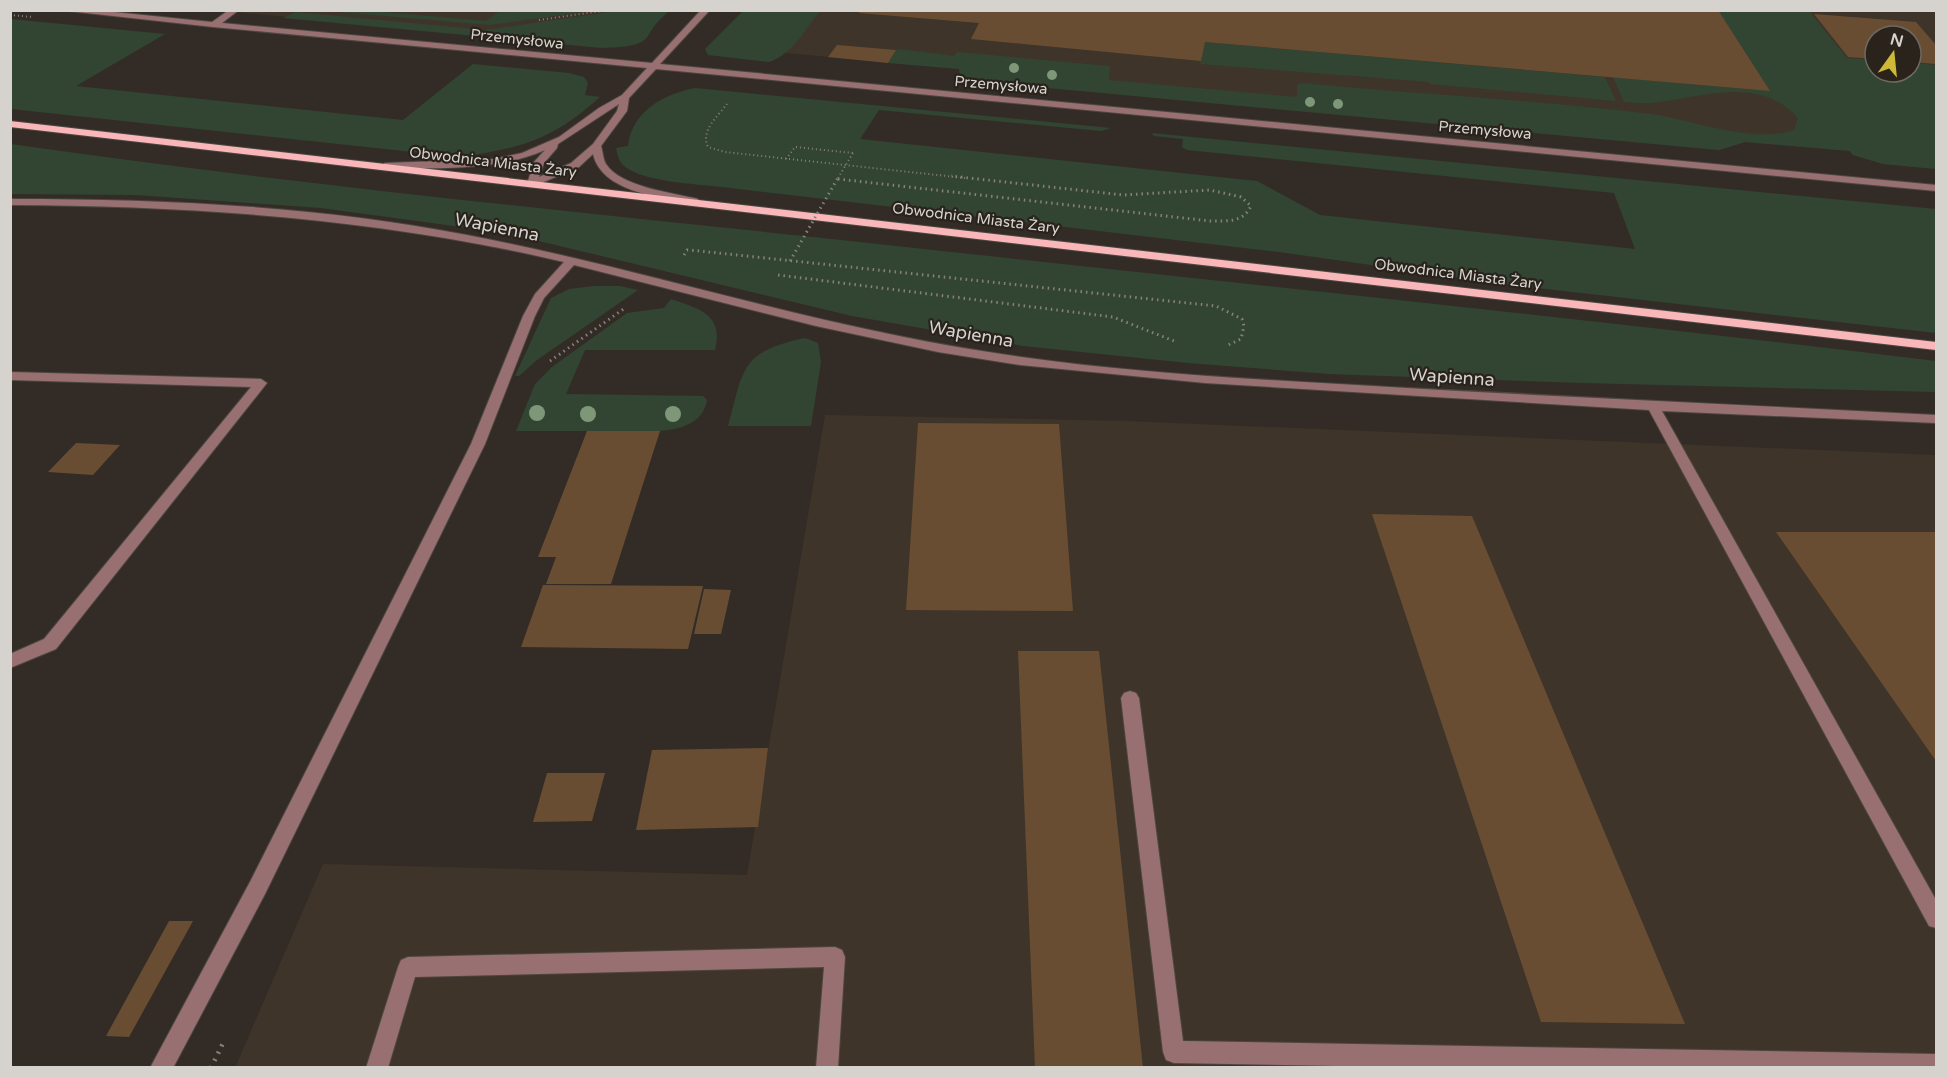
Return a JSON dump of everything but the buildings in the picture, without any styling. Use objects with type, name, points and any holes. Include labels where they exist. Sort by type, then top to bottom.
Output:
[{"type":"main road","name":"Obwodnica Miasta Żary","points":[[10,124],[694,201],[1936,346]]},
{"type":"street","name":"Przemysłowa","points":[[63,10],[1936,188]]},
{"type":"street","points":[[213,25],[235,10]]},
{"type":"street","points":[[532,184],[538,162],[562,139],[602,110],[625,97],[706,10]]},
{"type":"street","points":[[532,184],[575,165],[596,146],[622,111],[625,97]]},
{"type":"street","points":[[386,166],[494,162],[525,155],[562,139]]},
{"type":"street","points":[[596,146],[601,164],[616,177],[640,187],[694,201]]},
{"type":"street","name":"Wapienna","points":[[10,202],[195,207],[316,217],[477,241],[571,261],[873,335],[1020,361],[1212,381],[1654,408],[1936,419]]},
{"type":"street","points":[[161,1068],[258,887],[478,444],[529,316],[539,297],[571,261]]},
{"type":"street","points":[[10,376],[261,383],[50,644],[10,661]]},
{"type":"street","points":[[1654,408],[1936,919]]},
{"type":"street","points":[[1130,698],[1174,1052],[1936,1065]]},
{"type":"street","points":[[376,1068],[408,967],[835,957],[827,1068]]},
{"type":"path","points":[[733,96],[706,131],[705,144],[708,147],[725,152],[785,159],[1123,195],[1149,195],[1196,189],[1224,190],[1240,195],[1251,206],[1249,213],[1242,218],[1230,221],[1210,221],[838,179]]},
{"type":"path","points":[[785,159],[795,147],[853,153],[790,261]]},
{"type":"path","points":[[687,250],[1216,306],[1242,319],[1244,326],[1241,339],[1220,348]]},
{"type":"path","points":[[769,274],[1113,317],[1184,343]]},
{"type":"shaded area","points":[[751,10],[1936,11],[1936,169],[1883,164],[1853,155],[1849,151],[1745,142],[1719,150],[961,80],[959,69],[744,49]]},
{"type":"shaded area","points":[[224,11],[661,11],[632,38],[403,28]]},
{"type":"shaded area","points":[[825,415],[1126,421],[1936,455],[1936,1067],[235,1068],[323,864],[747,875]]},
{"type":"green space","points":[[622,10],[669,11],[640,43],[602,48],[283,18],[296,12],[485,30]]},
{"type":"green space","points":[[327,11],[373,11],[486,21],[500,11],[592,11],[489,25]]},
{"type":"green space","points":[[743,11],[820,11],[791,48],[777,59],[769,62],[708,55],[705,49]]},
{"type":"green space","points":[[1718,11],[1809,11],[1847,58],[1863,59],[1863,84],[1923,84],[1923,64],[1936,65],[1936,169],[1883,164],[1853,155],[1850,151],[1745,142],[1719,150],[961,80],[959,69],[888,63],[896,50],[900,49],[954,56],[957,52],[1110,66],[1109,80],[1297,97],[1297,85],[1301,83],[1651,114],[1741,133],[1777,134],[1794,130],[1798,118],[1782,105],[1765,96],[1728,92],[1652,103],[1624,102],[1613,77],[1769,91]]},
{"type":"green space","points":[[11,19],[165,34],[76,86],[403,120],[473,64],[569,73],[584,77],[588,83],[585,95],[600,97],[567,123],[535,140],[501,150],[460,157],[11,109]]},
{"type":"green space","points":[[1205,42],[1605,77],[1616,101],[1430,84],[1429,82],[1200,64]]},
{"type":"green space","points":[[695,88],[1111,128],[1101,131],[879,110],[860,139],[1257,181],[1320,215],[1635,249],[1614,193],[1187,150],[1182,147],[1183,139],[1154,136],[1151,133],[1936,209],[1936,333],[1520,286],[1279,252],[667,181],[638,174],[627,168],[619,160],[616,148],[628,146],[636,123],[643,114],[661,100]]},
{"type":"green space","points":[[11,144],[211,171],[412,194],[1516,313],[1936,361],[1936,392],[1329,374],[1188,363],[1023,346],[852,316],[543,242],[461,227],[321,208],[136,195],[11,194]]},
{"type":"green space","points":[[620,286],[638,290],[537,360],[519,376],[515,376],[551,298],[569,289]]},
{"type":"green space","points":[[671,299],[707,315],[716,328],[715,350],[585,350],[566,394],[703,396],[707,400],[705,408],[696,420],[683,427],[660,431],[516,431],[535,384],[552,367],[627,313],[664,308]]},
{"type":"green space","points":[[805,338],[818,343],[821,362],[811,426],[728,426],[742,377],[748,366],[767,350],[783,343]]}]
